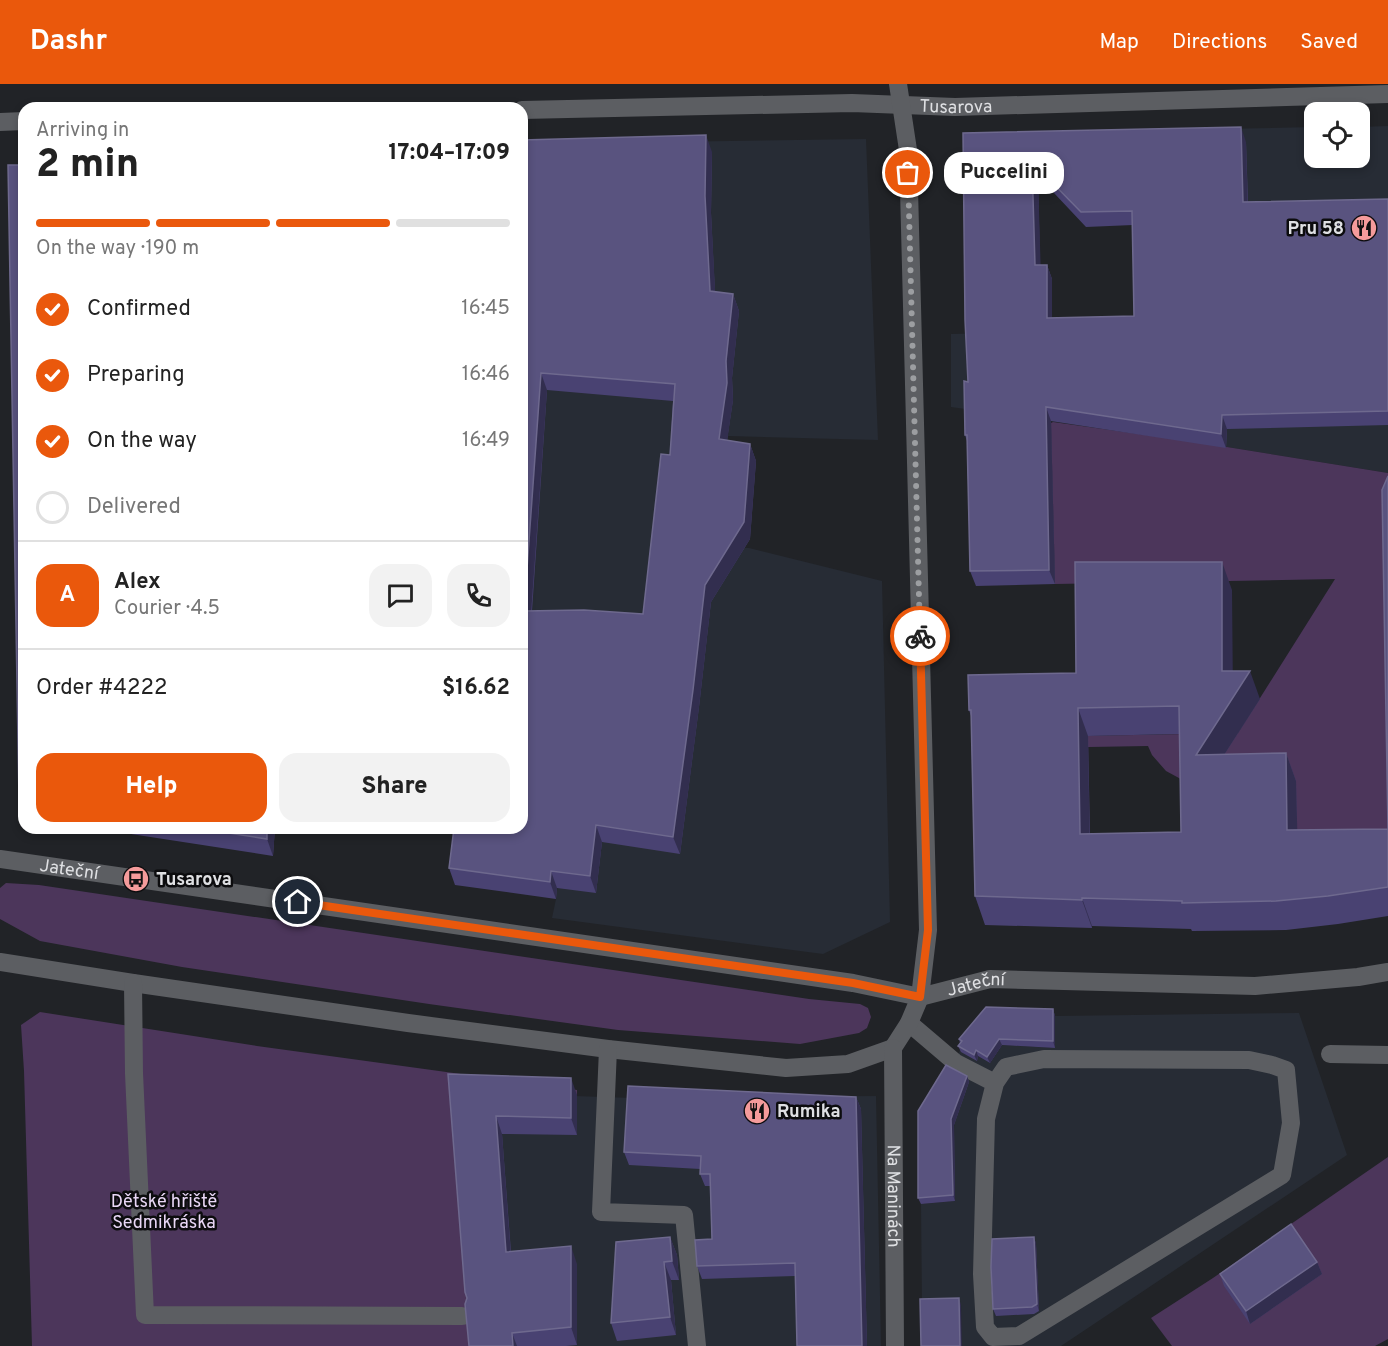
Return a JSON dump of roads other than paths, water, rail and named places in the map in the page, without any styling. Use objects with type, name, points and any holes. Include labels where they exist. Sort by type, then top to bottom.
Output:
[{"type":"street","points":[[0,962],[408,1023],[608,1049],[786,1068],[848,1064],[893,1048],[909,1023],[920,997],[928,930],[908,150],[898,84]]},
{"type":"street","name":"Tusarova","points":[[528,110],[840,103],[955,107],[1388,94]]},
{"type":"street","points":[[0,122],[18,121]]},
{"type":"street","name":"Jateční","points":[[0,859],[853,983],[920,997],[990,979],[1256,986],[1358,977],[1388,972]]},
{"type":"street","points":[[133,983],[134,1073],[145,1315],[462,1316]]},
{"type":"street","points":[[909,1023],[956,1063],[995,1083]]},
{"type":"street","name":"Na Maninách","points":[[893,1048],[896,1346]]},
{"type":"street","points":[[608,1049],[602,1212],[684,1215],[698,1346]]},
{"type":"street","points":[[1330,1054],[1388,1055]]},
{"type":"street","points":[[1044,1059],[1249,1060],[1272,1065],[1286,1070],[1291,1123],[1282,1176],[1020,1336],[993,1337],[985,1327],[982,1274],[986,1119],[995,1083],[1006,1067],[1044,1059]]},
{"type":"place","name":"Puccelini","points":[[908,173]]},
{"type":"place","name":"Pru 58","points":[[1364,228]]},
{"type":"place","name":"Tusarova","points":[[136,879]]},
{"type":"place","name":"Rumika","points":[[757,1111]]},
{"type":"park label","name":"Dětské hřiště Sedmikráska","points":[[164,1211]]}]
